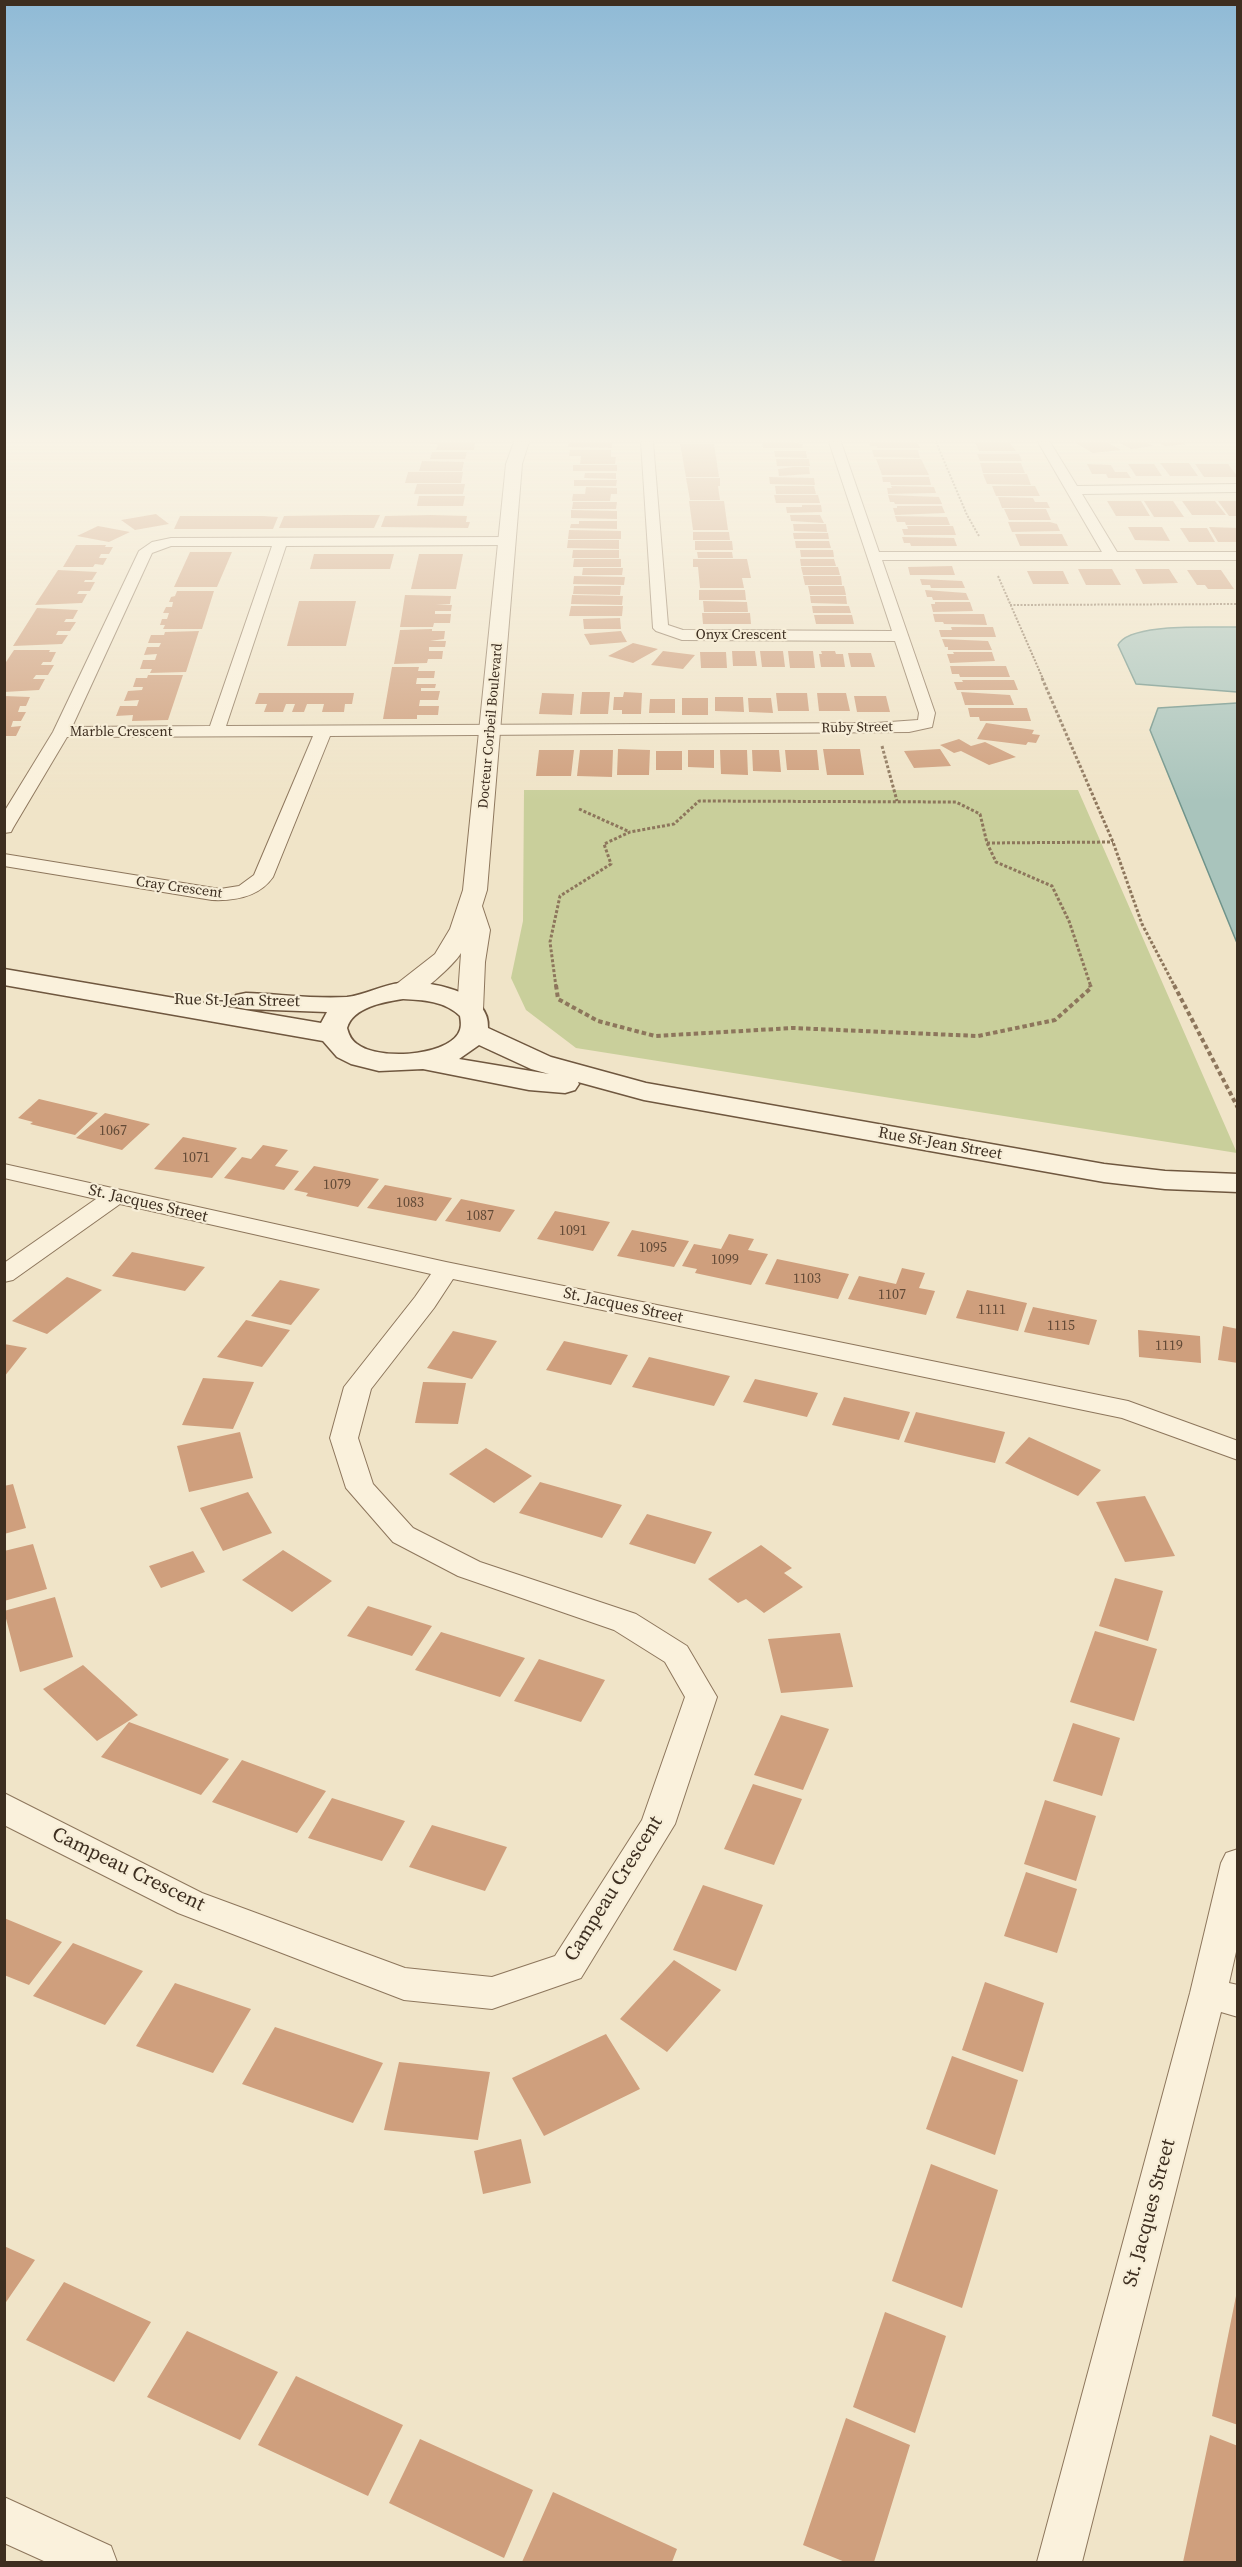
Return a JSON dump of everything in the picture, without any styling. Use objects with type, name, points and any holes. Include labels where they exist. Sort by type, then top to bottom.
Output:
[{"type":"main road","name":"Rue St-Jean Street","points":[[4,977],[334,1034],[340,1045],[355,1055],[401,1063],[448,1054],[465,1044],[472,1021]]},
{"type":"main road","name":"Rue St-Jean Street","points":[[121,998],[352,1005],[384,994],[403,991],[443,995],[459,1002],[472,1021],[541,1063],[644,1091],[1104,1173],[1165,1180],[1238,1183]]},
{"type":"main road","points":[[334,1034],[334,1023],[352,1005]]},
{"type":"main road","name":"Rue St-Jean Street","points":[[426,1060],[529,1081],[644,1091]]},
{"type":"street","name":"Marble Crescent","points":[[141,562],[61,732],[491,730]]},
{"type":"street","points":[[216,732],[274,562]]},
{"type":"street","name":"Docteur Corbeil Boulevard","points":[[403,991],[445,959],[462,929],[472,904],[481,844],[505,562]]},
{"type":"street","name":"Onyx Crescent","points":[[656,562],[661,628],[682,635],[901,636]]},
{"type":"street","name":"Ruby Street","points":[[491,730],[876,728],[909,727],[926,723],[927,713],[876,562]]},
{"type":"street","name":"Cray Crescent","points":[[4,860],[212,894],[237,894],[247,891],[263,877],[323,731]]},
{"type":"street","points":[[4,828],[61,732]]},
{"type":"street","name":"Docteur Corbeil Boulevard","points":[[472,904],[478,930],[472,962],[472,1021]]},
{"type":"street","name":"St. Jacques Street","points":[[4,1171],[446,1270],[1128,1410],[1238,1451]]},
{"type":"street","points":[[4,1275],[114,1197]]},
{"type":"street","name":"Campeau Crescent","points":[[4,1806],[9,1812],[190,1904],[404,1984],[492,1993],[568,1967],[658,1824],[701,1697],[676,1654],[668,1648],[625,1622],[469,1569],[403,1535],[360,1488],[344,1438],[358,1387],[425,1302],[446,1270]]},
{"type":"street","name":"St. Jacques Street","points":[[1059,2562],[1223,1997],[1238,1863]]},
{"type":"street","points":[[4,2519],[95,2562]]},
{"type":"path","points":[[992,562],[1113,842],[1142,924],[1238,1108]]},
{"type":"path","points":[[1010,605],[1238,604]]},
{"type":"path","points":[[876,728],[897,801]]},
{"type":"path","points":[[699,801],[956,802],[980,814],[987,843],[996,862],[1052,886],[1069,921],[1091,988],[1054,1020],[978,1036],[793,1028],[655,1036],[598,1021],[558,999],[550,942],[560,896],[611,864],[604,844],[630,832],[674,824],[699,801]]},
{"type":"path","points":[[579,809],[630,832]]},
{"type":"path","points":[[987,843],[1113,842]]},
{"type":"green space","points":[[524,790],[1078,790],[1237,1153],[576,1048],[526,1010],[511,978],[523,921]]},
{"type":"water","points":[[1237,627],[1237,692],[1136,684],[1118,645],[1125,638],[1154,629]]},
{"type":"water","points":[[1238,703],[1237,943],[1150,730],[1158,708]]},
{"type":"building","points":[[66,562],[105,562],[103,565],[95,564],[93,567],[63,567]]},
{"type":"building","points":[[186,562],[228,562],[217,587],[174,587]]},
{"type":"building","points":[[312,562],[392,562],[390,569],[310,569]]},
{"type":"building","points":[[417,562],[461,562],[456,589],[411,589]]},
{"type":"building","points":[[574,562],[621,562],[621,567],[573,567]]},
{"type":"building","points":[[693,562],[748,562],[751,578],[742,578],[744,588],[700,588],[698,567],[693,567]]},
{"type":"building","points":[[800,562],[835,562],[836,566],[801,566]]},
{"type":"building","points":[[952,566],[955,575],[910,575],[908,567]]},
{"type":"building","points":[[801,567],[838,567],[840,575],[803,575]]},
{"type":"building","points":[[583,568],[623,568],[622,575],[582,575]]},
{"type":"building","points":[[1078,569],[1112,569],[1121,585],[1086,585]]},
{"type":"building","points":[[1135,569],[1169,569],[1178,583],[1143,584]]},
{"type":"building","points":[[58,570],[97,572],[92,580],[84,582],[95,582],[90,591],[79,591],[77,594],[87,594],[82,603],[35,605]]},
{"type":"building","points":[[1187,570],[1221,570],[1234,589],[1208,589],[1205,585],[1197,585]]},
{"type":"building","points":[[1027,571],[1063,571],[1069,584],[1033,584]]},
{"type":"building","points":[[574,576],[625,577],[624,585],[573,584]]},
{"type":"building","points":[[803,576],[841,576],[842,585],[805,585]]},
{"type":"building","points":[[920,579],[962,581],[965,588],[931,588],[930,585],[922,585]]},
{"type":"building","points":[[574,586],[621,586],[620,595],[573,594]]},
{"type":"building","points":[[808,586],[844,586],[846,595],[810,595]]},
{"type":"building","points":[[699,590],[745,590],[746,600],[699,600]]},
{"type":"building","points":[[925,590],[966,593],[969,600],[933,600],[932,597],[927,597]]},
{"type":"building","points":[[177,591],[214,591],[202,629],[163,629],[165,625],[160,625],[162,619],[167,619],[169,613],[163,613],[166,607],[172,607],[173,602],[169,602]]},
{"type":"building","points":[[405,595],[451,596],[450,604],[436,605],[452,605],[451,611],[435,611],[435,614],[451,614],[450,623],[434,623],[433,627],[400,627]]},
{"type":"building","points":[[572,595],[623,596],[622,605],[571,604]]},
{"type":"building","points":[[810,596],[846,596],[847,604],[811,603]]},
{"type":"building","points":[[299,601],[356,601],[346,646],[287,646]]},
{"type":"building","points":[[703,601],[747,602],[748,612],[704,612]]},
{"type":"building","points":[[970,602],[973,611],[933,612],[931,604]]},
{"type":"building","points":[[571,606],[623,606],[622,616],[569,616]]},
{"type":"building","points":[[812,606],[849,606],[851,613],[813,613]]},
{"type":"building","points":[[37,608],[78,610],[73,619],[66,619],[64,622],[76,622],[70,631],[58,631],[56,635],[68,635],[62,644],[13,646]]},
{"type":"building","points":[[702,613],[750,613],[751,624],[703,624]]},
{"type":"building","points":[[933,614],[984,614],[987,625],[944,624],[935,622]]},
{"type":"building","points":[[814,615],[852,615],[854,624],[816,624]]},
{"type":"building","points":[[620,618],[621,629],[584,629],[583,619]]},
{"type":"building","points":[[951,627],[993,627],[996,637],[941,637],[939,630],[952,630]]},
{"type":"building","points":[[432,629],[432,631],[445,631],[444,639],[430,641],[446,641],[445,647],[429,647],[429,651],[443,651],[442,659],[428,659],[427,663],[394,664],[400,630]]},
{"type":"building","points":[[199,631],[186,672],[150,673],[152,669],[140,669],[143,660],[155,660],[157,654],[144,655],[147,647],[159,647],[161,643],[148,643],[151,635],[164,635],[165,632]]},
{"type":"building","points":[[621,631],[627,642],[590,645],[584,634]]},
{"type":"building","points":[[942,639],[988,641],[992,650],[948,650]]},
{"type":"building","points":[[633,643],[658,649],[633,663],[608,656]]},
{"type":"building","points":[[14,650],[56,652],[51,662],[43,662],[41,665],[54,665],[48,675],[36,675],[33,679],[45,679],[39,690],[4,692],[4,665]]},
{"type":"building","points":[[663,651],[695,655],[683,669],[651,665]]},
{"type":"building","points":[[732,651],[755,651],[757,666],[733,666]]},
{"type":"building","points":[[760,651],[783,651],[785,667],[762,667]]},
{"type":"building","points":[[788,651],[813,651],[815,668],[790,668]]},
{"type":"building","points":[[821,651],[835,651],[836,654],[843,654],[845,667],[821,667],[819,654],[822,654]]},
{"type":"building","points":[[700,652],[726,652],[727,668],[701,668]]},
{"type":"building","points":[[953,652],[992,652],[995,661],[950,663],[947,654],[954,654]]},
{"type":"building","points":[[848,653],[871,653],[875,667],[851,667]]},
{"type":"building","points":[[950,666],[1006,666],[1010,677],[960,677],[959,674],[952,674]]},
{"type":"building","points":[[392,667],[419,667],[418,671],[435,671],[434,678],[417,678],[416,684],[436,684],[435,688],[421,688],[421,691],[440,691],[438,700],[420,700],[419,706],[439,706],[438,715],[417,715],[417,719],[383,719]]},
{"type":"building","points":[[148,675],[183,675],[168,720],[132,721],[133,715],[116,716],[120,706],[137,706],[139,700],[124,701],[128,691],[142,690],[143,687],[133,687],[136,678],[147,678]]},
{"type":"building","points":[[962,680],[1014,680],[1018,690],[957,690],[954,682],[963,682]]},
{"type":"building","points":[[582,692],[610,692],[608,714],[580,714]]},
{"type":"building","points":[[624,692],[642,693],[641,714],[622,714],[622,710],[613,710],[614,697],[623,697]]},
{"type":"building","points":[[961,692],[1010,695],[1014,705],[965,705]]},
{"type":"building","points":[[259,693],[354,693],[352,704],[345,704],[344,712],[322,712],[324,704],[307,704],[304,712],[292,712],[295,704],[286,704],[283,712],[264,712],[267,704],[255,704]]},
{"type":"building","points":[[542,693],[574,694],[572,715],[539,714]]},
{"type":"building","points":[[776,693],[807,693],[809,711],[778,711]]},
{"type":"building","points":[[817,693],[846,693],[850,711],[819,711]]},
{"type":"building","points":[[4,696],[30,697],[26,706],[20,706],[18,712],[26,712],[21,721],[13,721],[11,727],[21,726],[16,736],[6,736],[4,740]]},
{"type":"building","points":[[854,696],[886,696],[890,712],[857,712]]},
{"type":"building","points":[[715,697],[743,697],[744,712],[715,711]]},
{"type":"building","points":[[682,698],[708,698],[708,715],[682,715]]},
{"type":"building","points":[[748,698],[771,698],[773,713],[749,712]]},
{"type":"building","points":[[650,699],[675,699],[675,713],[649,713]]},
{"type":"building","points":[[968,708],[1027,708],[1031,721],[980,721],[979,717],[970,717]]},
{"type":"building","points":[[986,723],[1034,730],[1032,734],[1040,735],[1036,743],[1028,742],[1026,745],[977,739]]},
{"type":"building","points":[[959,739],[971,746],[985,742],[1016,757],[989,765],[961,751],[954,753],[940,745]]},
{"type":"building","points":[[618,749],[650,750],[649,775],[617,775]]},
{"type":"building","points":[[823,749],[860,749],[864,775],[827,775]]},
{"type":"building","points":[[940,749],[951,766],[914,768],[904,751]]},
{"type":"building","points":[[539,750],[574,750],[571,776],[536,776]]},
{"type":"building","points":[[580,750],[613,750],[612,777],[577,776]]},
{"type":"building","points":[[688,750],[714,750],[714,768],[688,767]]},
{"type":"building","points":[[720,750],[747,750],[748,775],[721,774]]},
{"type":"building","points":[[752,750],[779,750],[781,772],[753,771]]},
{"type":"building","points":[[785,750],[817,750],[819,770],[787,770]]},
{"type":"building","points":[[656,751],[682,751],[682,770],[656,770]]},
{"type":"building","points":[[39,1099],[98,1113],[75,1135],[30,1124],[33,1122],[18,1118]]},
{"type":"building","points":[[105,1113],[150,1124],[122,1150],[76,1138]]},
{"type":"building","points":[[183,1137],[237,1148],[212,1178],[154,1169]]},
{"type":"building","points":[[263,1145],[288,1150],[275,1166],[299,1171],[284,1190],[224,1178],[242,1157],[251,1159]]},
{"type":"building","points":[[314,1166],[379,1179],[358,1207],[306,1196],[308,1193],[294,1190]]},
{"type":"building","points":[[385,1185],[452,1198],[436,1221],[367,1208]]},
{"type":"building","points":[[461,1199],[515,1210],[500,1232],[445,1221]]},
{"type":"building","points":[[555,1211],[610,1222],[593,1251],[537,1239]]},
{"type":"building","points":[[632,1230],[689,1241],[674,1267],[617,1256]]},
{"type":"building","points":[[729,1234],[754,1239],[748,1250],[768,1254],[751,1285],[695,1273],[697,1269],[682,1266],[694,1244],[721,1249]]},
{"type":"building","points":[[132,1252],[205,1267],[185,1291],[112,1276]]},
{"type":"building","points":[[777,1259],[849,1274],[838,1299],[765,1284]]},
{"type":"building","points":[[902,1268],[925,1273],[919,1288],[935,1291],[926,1315],[848,1299],[859,1276],[896,1284]]},
{"type":"building","points":[[67,1277],[102,1290],[47,1334],[12,1321]]},
{"type":"building","points":[[280,1280],[320,1289],[291,1325],[251,1316]]},
{"type":"building","points":[[967,1290],[1027,1303],[1018,1331],[956,1318]]},
{"type":"building","points":[[1033,1307],[1097,1320],[1089,1345],[1024,1332]]},
{"type":"building","points":[[246,1320],[290,1330],[262,1367],[217,1357]]},
{"type":"building","points":[[1223,1326],[1238,1329],[1238,1363],[1218,1360]]},
{"type":"building","points":[[1138,1330],[1200,1336],[1201,1363],[1139,1357]]},
{"type":"building","points":[[453,1331],[497,1341],[472,1379],[427,1368]]},
{"type":"building","points":[[564,1341],[628,1355],[611,1385],[546,1370]]},
{"type":"building","points":[[4,1344],[27,1348],[4,1377]]},
{"type":"building","points":[[649,1357],[730,1376],[714,1406],[632,1387]]},
{"type":"building","points":[[203,1378],[254,1382],[233,1429],[182,1425]]},
{"type":"building","points":[[755,1379],[818,1393],[807,1417],[743,1402]]},
{"type":"building","points":[[423,1382],[466,1383],[458,1424],[415,1423]]},
{"type":"building","points":[[844,1397],[910,1412],[899,1440],[832,1425]]},
{"type":"building","points":[[916,1412],[1005,1432],[995,1463],[904,1442]]},
{"type":"building","points":[[240,1432],[253,1478],[189,1492],[177,1446]]},
{"type":"building","points":[[1029,1437],[1101,1470],[1078,1496],[1005,1463]]},
{"type":"building","points":[[486,1448],[532,1476],[494,1503],[449,1474]]},
{"type":"building","points":[[540,1482],[622,1505],[602,1538],[519,1513]]},
{"type":"building","points":[[13,1484],[26,1528],[4,1534],[4,1486]]},
{"type":"building","points":[[248,1492],[272,1533],[223,1551],[200,1508]]},
{"type":"building","points":[[1145,1496],[1175,1556],[1125,1562],[1096,1502]]},
{"type":"building","points":[[647,1514],[712,1532],[695,1564],[629,1544]]},
{"type":"building","points":[[33,1544],[47,1589],[4,1601],[4,1551]]},
{"type":"building","points":[[761,1545],[792,1568],[784,1573],[803,1587],[764,1613],[746,1599],[738,1603],[708,1579]]},
{"type":"building","points":[[283,1550],[332,1581],[292,1612],[242,1580]]},
{"type":"building","points":[[193,1551],[205,1572],[161,1588],[149,1566]]},
{"type":"building","points":[[1115,1578],[1163,1591],[1148,1641],[1099,1626]]},
{"type":"building","points":[[55,1597],[73,1657],[20,1672],[4,1611]]},
{"type":"building","points":[[368,1606],[432,1626],[412,1656],[347,1636]]},
{"type":"building","points":[[1095,1631],[1157,1649],[1134,1721],[1070,1702]]},
{"type":"building","points":[[441,1632],[525,1658],[500,1697],[415,1670]]},
{"type":"building","points":[[840,1633],[853,1687],[781,1693],[768,1639]]},
{"type":"building","points":[[539,1659],[605,1680],[581,1722],[514,1701]]},
{"type":"building","points":[[83,1665],[138,1715],[97,1741],[43,1689]]},
{"type":"building","points":[[781,1715],[829,1729],[803,1790],[754,1775]]},
{"type":"building","points":[[129,1722],[229,1759],[201,1795],[101,1757]]},
{"type":"building","points":[[1073,1723],[1120,1738],[1102,1796],[1053,1781]]},
{"type":"building","points":[[242,1760],[326,1791],[297,1833],[212,1802]]},
{"type":"building","points":[[753,1784],[802,1799],[774,1865],[724,1849]]},
{"type":"building","points":[[332,1798],[405,1821],[382,1861],[308,1838]]},
{"type":"building","points":[[1045,1800],[1096,1816],[1076,1881],[1024,1864]]},
{"type":"building","points":[[432,1825],[507,1847],[485,1891],[409,1867]]},
{"type":"building","points":[[1026,1872],[1077,1889],[1057,1953],[1004,1936]]},
{"type":"building","points":[[703,1885],[763,1905],[736,1971],[673,1950]]},
{"type":"building","points":[[4,1918],[62,1942],[29,1985],[4,1975]]},
{"type":"building","points":[[73,1943],[143,1971],[105,2025],[33,1996]]},
{"type":"building","points":[[674,1960],[721,1990],[667,2052],[620,2019]]},
{"type":"building","points":[[985,1982],[1044,2003],[1023,2072],[962,2050]]},
{"type":"building","points":[[175,1983],[251,2009],[213,2073],[136,2046]]},
{"type":"building","points":[[275,2027],[383,2063],[353,2123],[242,2084]]},
{"type":"building","points":[[606,2034],[640,2089],[544,2136],[512,2078]]},
{"type":"building","points":[[952,2056],[1018,2080],[995,2155],[926,2129]]},
{"type":"building","points":[[399,2062],[490,2072],[478,2140],[384,2130]]},
{"type":"building","points":[[521,2139],[531,2183],[483,2194],[474,2151]]},
{"type":"building","points":[[931,2164],[998,2190],[962,2308],[892,2281]]},
{"type":"building","points":[[4,2246],[35,2260],[4,2305]]},
{"type":"building","points":[[64,2282],[151,2322],[114,2382],[26,2340]]},
{"type":"building","points":[[1236,2296],[1238,2296],[1238,2425],[1212,2416]]},
{"type":"building","points":[[885,2312],[946,2336],[915,2433],[853,2407]]},
{"type":"building","points":[[187,2331],[278,2372],[240,2440],[147,2397]]},
{"type":"building","points":[[296,2376],[403,2425],[368,2496],[258,2445]]},
{"type":"building","points":[[846,2418],[910,2445],[874,2562],[845,2562],[803,2545]]},
{"type":"building","points":[[1210,2435],[1238,2446],[1238,2562],[1183,2562]]},
{"type":"building","points":[[420,2439],[533,2490],[504,2558],[389,2503]]},
{"type":"building","points":[[553,2492],[677,2549],[672,2562],[522,2562]]}]
